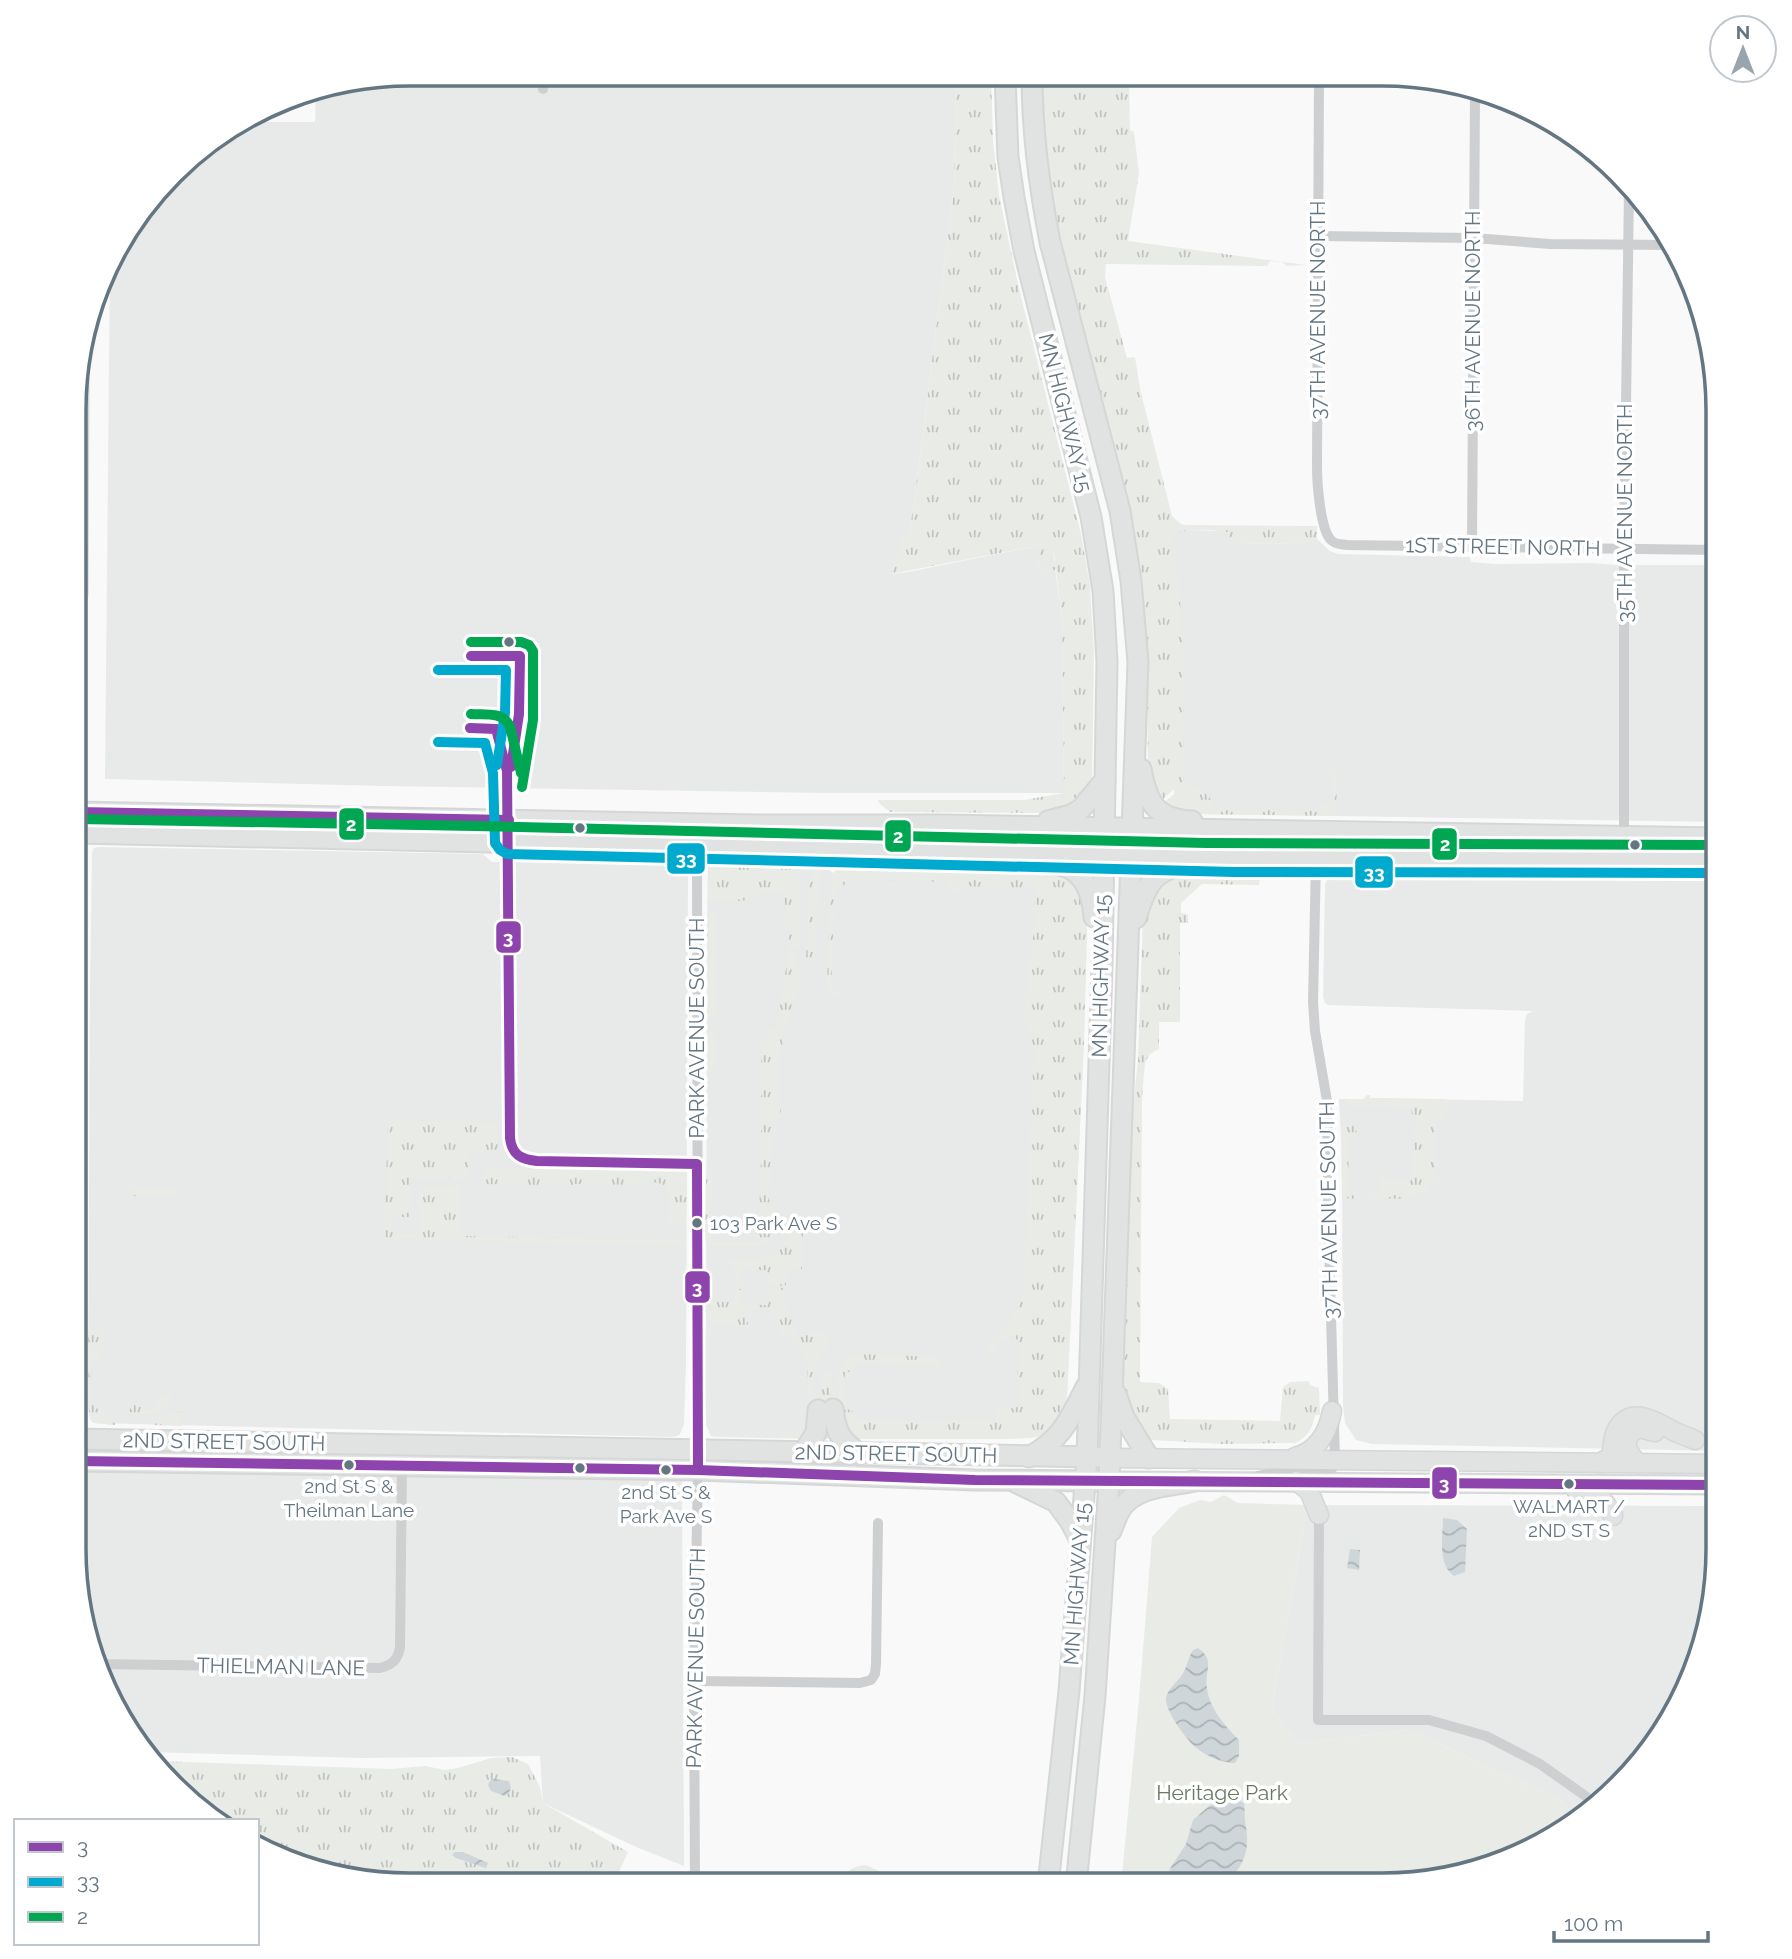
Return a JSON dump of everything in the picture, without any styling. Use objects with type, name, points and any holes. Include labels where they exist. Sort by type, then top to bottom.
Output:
[{"type":"highway","name":"MN HIGHWAY 15","points":[[1005,86],[1008,157],[1024,251],[1091,517],[1104,604],[1107,663],[1102,964],[1087,1457],[1069,1691],[1049,1873]]},
{"type":"highway","name":"MN HIGHWAY 15","points":[[1032,86],[1035,157],[1048,230],[1120,511],[1127,549],[1138,662],[1109,1481],[1096,1696],[1077,1873]]},
{"type":"highway","points":[[1135,736],[1144,789],[1161,813],[1186,821],[1240,822],[1268,831]]},
{"type":"highway","points":[[1027,827],[1071,815],[1081,809],[1105,780]]},
{"type":"highway","points":[[86,812],[756,825],[1706,838]]},
{"type":"highway","points":[[86,833],[697,844],[1234,858],[1706,859]]},
{"type":"highway","points":[[949,852],[982,862],[1053,863],[1074,871],[1087,885],[1092,899],[1102,964]]},
{"type":"highway","points":[[1129,942],[1143,894],[1156,877],[1179,866],[1234,858]]},
{"type":"highway","points":[[1029,1457],[1045,1448],[1060,1434],[1089,1379]]},
{"type":"highway","points":[[1113,1386],[1124,1417],[1149,1458]]},
{"type":"highway","points":[[803,1453],[814,1439],[825,1409],[840,1437],[860,1454]]},
{"type":"highway","name":"2ND STREET SOUTH","points":[[86,1439],[698,1461],[921,1478],[1109,1481]]},
{"type":"highway","name":"2ND STREET SOUTH","points":[[86,1461],[402,1465],[698,1461],[803,1453],[1110,1458]]},
{"type":"highway","points":[[1013,1481],[1056,1502],[1080,1540]]},
{"type":"highway","points":[[1105,1545],[1120,1510],[1133,1496],[1147,1490],[1195,1481]]},
{"type":"main road","points":[[1286,1460],[1309,1453],[1315,1447],[1328,1429],[1332,1411]]},
{"type":"main road","points":[[1600,1463],[1611,1456],[1614,1435],[1619,1426],[1634,1417],[1654,1419],[1672,1431],[1695,1440],[1667,1438],[1653,1430],[1635,1429],[1628,1439],[1628,1451],[1639,1463]]},
{"type":"main road","name":"2ND STREET SOUTH","points":[[1110,1458],[1706,1464]]},
{"type":"main road","points":[[1109,1481],[1706,1485]]},
{"type":"main road","points":[[1296,1482],[1309,1491],[1320,1515]]},
{"type":"main road","points":[[1320,1515],[1326,1496],[1340,1482]]},
{"type":"main road","points":[[1548,1483],[1599,1496],[1614,1516],[1622,1496],[1643,1484]]},
{"type":"street","name":"37TH AVENUE NORTH","points":[[1319,86],[1317,478],[1321,514],[1331,541]]},
{"type":"street","name":"36TH AVENUE NORTH","points":[[1472,547],[1475,100]]},
{"type":"street","name":"35TH AVENUE NORTH","points":[[1624,837],[1629,200]]},
{"type":"street","points":[[1318,236],[1474,238],[1550,244],[1661,244]]},
{"type":"street","name":"1ST STREET NORTH","points":[[1331,541],[1347,545],[1706,550]]},
{"type":"street","points":[[509,820],[510,1146],[515,1156],[537,1161],[697,1164]]},
{"type":"street","name":"PARK AVENUE SOUTH","points":[[695,1873],[694,1681],[698,1461],[697,844]]},
{"type":"street","name":"37TH AVENUE SOUTH","points":[[1316,859],[1313,1002],[1327,1101],[1335,1460]]},
{"type":"street","points":[[1242,1481],[1279,1472],[1329,1471],[1335,1460]]},
{"type":"street","name":"THIELMAN LANE","points":[[107,1664],[380,1668],[394,1662],[400,1647],[402,1465]]},
{"type":"street","points":[[1320,1515],[1318,1720],[1429,1720],[1486,1736],[1540,1764],[1589,1798]]},
{"type":"street","points":[[694,1681],[860,1683],[871,1680],[876,1674],[878,1523]]},
{"type":"shaded area","points":[[389,86],[956,86],[954,188],[914,502],[909,534],[902,533],[891,574],[1052,543],[1062,621],[1064,793],[826,793],[105,779],[110,287],[140,230],[166,196],[196,166],[230,140],[261,122],[315,122],[316,100]]},
{"type":"shaded area","points":[[1163,530],[1229,531],[1229,543],[1300,544],[1317,539],[1330,551],[1338,554],[1470,557],[1471,562],[1497,564],[1706,565],[1706,822],[1199,814],[1175,808]]},
{"type":"shaded area","points":[[94,848],[483,854],[492,862],[522,862],[536,854],[673,856],[682,860],[688,876],[686,1364],[684,1424],[680,1434],[670,1437],[93,1423],[88,1408],[90,989],[92,853]]},
{"type":"shaded area","points":[[711,860],[715,863],[723,860],[822,864],[833,873],[845,865],[1037,872],[1059,875],[1068,880],[1087,930],[1084,1042],[1067,1396],[1057,1421],[1043,1434],[1029,1438],[1000,1439],[711,1436],[706,1425],[704,1400],[707,916],[708,867]]},
{"type":"shaded area","points":[[1331,876],[1706,876],[1706,1451],[1372,1444],[1356,1440],[1345,1423],[1339,1099],[1364,1099],[1370,1095],[1370,1098],[1523,1101],[1525,1020],[1527,1014],[1533,1011],[1325,1003],[1325,885]]},
{"type":"shaded area","points":[[86,1471],[682,1481],[684,1866],[636,1847],[543,1803],[540,1756],[361,1758],[158,1752],[140,1729],[119,1692],[97,1633],[86,1570]]},
{"type":"shaded area","points":[[1308,1505],[1706,1506],[1706,1570],[1700,1612],[1682,1673],[1652,1729],[1626,1763],[1596,1793],[1571,1812],[1559,1799],[1409,1730],[1298,1743],[1272,1709]]},
{"type":"green space","points":[[956,86],[991,86],[993,141],[999,196],[1020,293],[1081,534],[1090,586],[1094,654],[1092,778],[1084,794],[1072,804],[1041,813],[890,812],[878,800],[1024,800],[1064,793],[1062,621],[1056,569],[1034,581],[1055,561],[1054,554],[1032,572],[1042,545],[891,574],[901,532],[909,534],[954,188]]},
{"type":"green space","points":[[1043,86],[1129,86],[1130,130],[1134,132],[1139,173],[1128,241],[1306,265],[1287,266],[1282,262],[1270,261],[1267,266],[1106,264],[1105,277],[1127,358],[1135,357],[1140,389],[1172,516],[1185,525],[1317,526],[1317,539],[1300,544],[1229,543],[1228,532],[1210,530],[1181,531],[1174,537],[1183,634],[1184,780],[1162,800],[1158,800],[1148,777],[1144,600],[1131,526],[1063,251],[1052,199],[1044,139]]},
{"type":"green space","points":[[1330,769],[1337,778],[1336,816],[1199,814],[1183,811],[1165,802],[1187,783],[1208,796],[1214,802],[1214,809],[1319,811],[1320,802],[1333,802],[1333,774],[1325,771]]},
{"type":"green space","points":[[711,860],[715,863],[723,860],[792,862],[799,873],[799,949],[789,949],[783,892],[760,892],[749,899],[737,901],[708,898],[708,867]]},
{"type":"green space","points":[[806,863],[822,864],[819,874],[815,957],[811,964],[806,960],[810,875]]},
{"type":"green space","points":[[845,865],[1047,872],[1079,885],[1087,918],[1084,1042],[1067,1396],[1065,1413],[1048,1431],[1038,1437],[850,1438],[839,1412],[838,1373],[843,1361],[859,1354],[936,1357],[941,1361],[942,1367],[936,1373],[935,1365],[856,1362],[854,1371],[845,1372],[844,1409],[852,1410],[854,1420],[995,1420],[996,1404],[1011,1408],[1020,1405],[1017,1364],[1020,1342],[1014,1337],[1005,1338],[993,1354],[989,1353],[984,1345],[1010,1322],[1023,1289],[1034,1048],[1027,1028],[1024,1002],[1029,961],[1032,960],[1037,899],[1035,890],[1024,886],[961,886],[960,891],[947,891],[946,882],[846,879],[844,886],[835,887],[831,991],[838,992],[839,995],[834,998],[827,991],[831,877],[835,871],[845,869]]},
{"type":"green space","points":[[1182,875],[1295,875],[1300,879],[1260,878],[1259,885],[1202,884],[1181,903],[1181,913],[1188,914],[1188,923],[1180,923],[1180,1022],[1159,1022],[1159,1049],[1150,1054],[1145,1062],[1142,1097],[1140,1382],[1159,1383],[1168,1389],[1170,1419],[1280,1421],[1283,1387],[1290,1382],[1309,1381],[1310,1385],[1319,1388],[1320,1415],[1315,1415],[1309,1432],[1295,1443],[1222,1444],[1152,1440],[1145,1436],[1124,1402],[1122,1302],[1128,1148],[1138,1061],[1143,915],[1160,886]]},
{"type":"green space","points":[[715,913],[715,1017],[707,1014],[707,916]]},
{"type":"green space","points":[[789,953],[798,953],[801,980],[778,1056],[778,1104],[781,1118],[772,1120],[769,1200],[776,1207],[776,1229],[773,1237],[758,1246],[711,1246],[705,1240],[708,1172],[712,1175],[712,1242],[758,1242],[761,1040],[766,1040],[767,1030],[775,1030]]},
{"type":"green space","points":[[710,1030],[714,1032],[714,1042],[717,1043],[715,1066],[711,1071],[707,1071],[707,1034]]},
{"type":"green space","points":[[1370,1095],[1370,1098],[1451,1101],[1445,1118],[1435,1119],[1434,1176],[1443,1177],[1444,1181],[1432,1184],[1411,1199],[1370,1198],[1371,1194],[1380,1194],[1380,1169],[1384,1181],[1411,1181],[1411,1170],[1416,1168],[1411,1166],[1411,1152],[1415,1151],[1415,1116],[1411,1107],[1347,1106],[1347,1099],[1364,1099]]},
{"type":"green space","points":[[390,1120],[498,1122],[498,1151],[469,1153],[469,1178],[410,1178],[410,1217],[393,1217],[393,1234],[419,1234],[419,1190],[426,1186],[460,1186],[460,1236],[684,1240],[685,1244],[390,1239],[384,1236]]},
{"type":"green space","points":[[1354,1126],[1357,1132],[1356,1136],[1349,1136],[1348,1194],[1356,1194],[1355,1199],[1342,1195],[1341,1128]]},
{"type":"green space","points":[[490,1168],[687,1172],[686,1225],[665,1222],[670,1216],[670,1198],[667,1189],[660,1183],[652,1182],[642,1189],[637,1183],[573,1186],[483,1184],[484,1172]]},
{"type":"green space","points":[[127,1186],[175,1187],[175,1197],[131,1196]]},
{"type":"green space","points":[[794,1218],[800,1219],[803,1226],[802,1269],[787,1269],[784,1286],[767,1283],[766,1270],[743,1270],[742,1284],[738,1284],[738,1289],[742,1289],[742,1304],[766,1305],[769,1287],[784,1288],[786,1307],[799,1338],[817,1331],[829,1334],[829,1343],[817,1363],[814,1375],[813,1434],[810,1438],[780,1438],[782,1432],[805,1432],[805,1416],[809,1415],[807,1360],[788,1334],[780,1336],[776,1318],[770,1318],[767,1309],[752,1309],[750,1317],[746,1318],[747,1326],[713,1325],[706,1317],[705,1305],[709,1302],[735,1302],[735,1267],[730,1260],[762,1257],[776,1252],[782,1247],[789,1222]]},
{"type":"green space","points":[[88,1330],[103,1332],[103,1357],[92,1366],[92,1404],[115,1425],[93,1423],[89,1415]]},
{"type":"green space","points":[[827,1370],[831,1374],[830,1418],[836,1439],[820,1439],[822,1375],[823,1371]]},
{"type":"green space","points":[[167,1393],[171,1395],[171,1401],[156,1414],[131,1415],[128,1411],[138,1401],[148,1411]]},
{"type":"green space","points":[[181,1412],[181,1426],[154,1425],[168,1413]]},
{"type":"green space","name":"Heritage Park","points":[[1224,1495],[1238,1503],[1308,1505],[1272,1709],[1298,1743],[1409,1730],[1559,1799],[1571,1812],[1544,1830],[1506,1849],[1445,1867],[1403,1873],[1122,1873],[1152,1537],[1179,1508],[1200,1500],[1211,1502]]},
{"type":"green space","points":[[512,1757],[528,1764],[540,1787],[543,1803],[628,1852],[618,1873],[389,1873],[326,1862],[286,1849],[259,1836],[259,1819],[230,1819],[196,1793],[165,1761],[391,1769],[425,1766],[445,1770],[491,1758]]},
{"type":"green space","points":[[866,1865],[880,1873],[848,1873]]},
{"type":"water","points":[[1443,1518],[1457,1520],[1467,1529],[1465,1572],[1454,1576],[1445,1565],[1443,1557]]},
{"type":"water","points":[[1350,1549],[1360,1550],[1359,1570],[1347,1568]]},
{"type":"water","points":[[1198,1648],[1207,1657],[1206,1682],[1211,1703],[1239,1740],[1239,1756],[1235,1763],[1213,1758],[1194,1746],[1176,1724],[1169,1710],[1166,1698],[1168,1692],[1182,1675],[1193,1650]]},
{"type":"water","points":[[494,1779],[509,1781],[509,1793],[505,1796],[491,1791],[488,1785]]},
{"type":"water","points":[[1225,1797],[1233,1797],[1244,1803],[1247,1844],[1244,1859],[1235,1873],[1168,1873],[1186,1844],[1193,1820]]},
{"type":"water","points":[[455,1852],[463,1852],[488,1863],[486,1868],[456,1858],[452,1855]]},
{"type":"transit line","name":"2","points":[[471,642],[521,642],[529,645],[533,651],[533,720],[522,787]]},
{"type":"transit line","name":"3","points":[[471,656],[520,656],[519,714],[511,767]]},
{"type":"transit line","name":"33","points":[[438,670],[506,670],[505,713],[497,765]]},
{"type":"transit line","name":"2","points":[[471,714],[493,715],[507,721],[521,773]]},
{"type":"transit line","name":"3","points":[[470,728],[496,729],[507,771],[510,1138],[515,1152],[526,1159],[537,1161],[697,1164],[698,1470]]},
{"type":"transit line","name":"33","points":[[438,742],[485,743],[493,773],[495,843],[507,854],[1234,872],[1706,873]]},
{"type":"transit line","name":"3","points":[[86,812],[509,820]]},
{"type":"transit line","name":"2","points":[[86,819],[1206,843],[1706,845]]},
{"type":"transit line","name":"3","points":[[86,1461],[698,1470],[975,1480],[1706,1485]]},
{"type":"place","name":"103 Park Ave S","points":[[697,1223]]},
{"type":"place","name":"2nd St S & Theilman Lane","points":[[349,1465]]},
{"type":"place","name":"2nd St S & Park Ave S","points":[[666,1470]]},
{"type":"place","name":"WALMART / 2ND ST S","points":[[1569,1484]]}]
